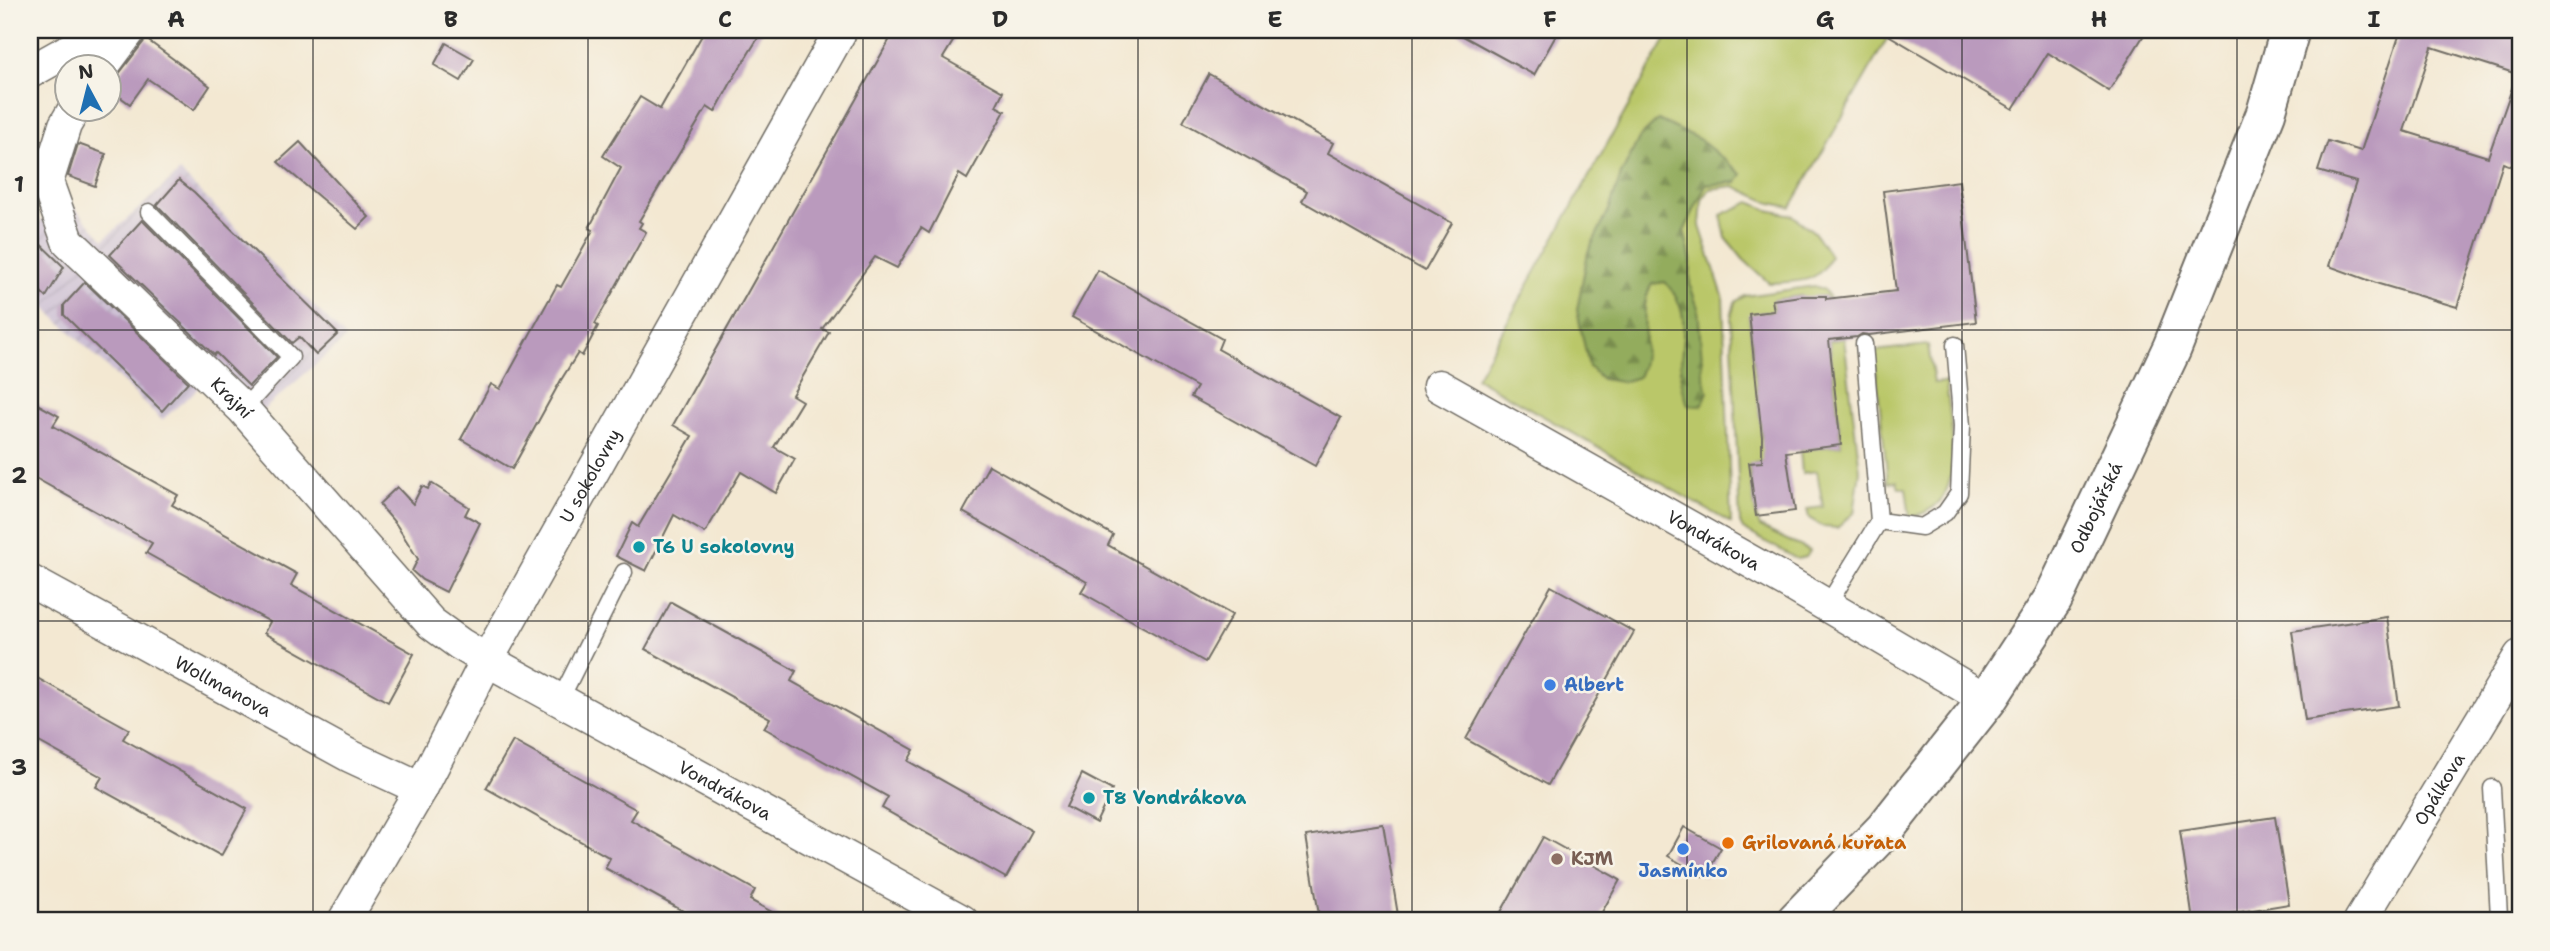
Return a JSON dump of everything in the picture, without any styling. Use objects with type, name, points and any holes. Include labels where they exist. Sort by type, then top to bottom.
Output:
[{"type":"street","points":[[30,72],[105,30]]},
{"type":"street","points":[[114,52],[130,30]]},
{"type":"street","name":"U sokolovny","points":[[344,921],[421,789],[487,660],[841,30]]},
{"type":"street","name":"Odbojářská","points":[[1796,921],[1885,829],[1987,700],[2053,599],[2172,348],[2266,113],[2290,30]]},
{"type":"street","name":"Krajní","points":[[67,122],[47,182],[68,241],[243,409],[431,623],[460,645],[487,660]]},
{"type":"street","name":"Vondrákova","points":[[1439,386],[1987,700]]},
{"type":"street","name":"Wollmanova","points":[[30,581],[350,755],[421,789]]},
{"type":"street","name":"Opálkova","points":[[2360,921],[2520,656]]},
{"type":"street","name":"Vondrákova","points":[[487,660],[962,921]]},
{"type":"lane","points":[[149,212],[291,358],[243,409]]},
{"type":"lane","points":[[1827,606],[1880,521],[1864,344]]},
{"type":"lane","points":[[1880,521],[1922,527],[1945,513],[1959,493],[1962,426],[1955,345]]},
{"type":"lane","points":[[560,700],[624,572]]},
{"type":"lane","points":[[2490,921],[2499,917],[2493,788]]},
{"type":"shaded area","points":[[180,172],[346,338],[245,426],[201,386],[162,420],[30,293],[30,231],[65,197],[104,239]]},
{"type":"green space","points":[[1671,30],[1892,30],[1791,207],[1771,203],[1734,186],[1710,189],[1702,200],[1700,226],[1723,296],[1731,523],[1476,378]]},
{"type":"green space","points":[[1658,120],[1699,139],[1742,174],[1737,182],[1706,185],[1684,231],[1691,260],[1690,285],[1698,308],[1703,373],[1708,392],[1701,406],[1688,405],[1683,392],[1683,316],[1680,305],[1665,282],[1652,284],[1647,294],[1644,353],[1638,377],[1622,382],[1602,379],[1589,367],[1577,310],[1588,252],[1639,138]]},
{"type":"green space","points":[[1750,202],[1768,210],[1792,215],[1814,232],[1830,256],[1820,272],[1806,280],[1769,283],[1743,259],[1726,238],[1721,215]]},
{"type":"green space","points":[[1814,286],[1823,289],[1831,299],[1826,299],[1825,296],[1813,297],[1803,307],[1801,296],[1773,300],[1774,311],[1749,315],[1765,461],[1749,464],[1756,516],[1760,527],[1810,551],[1806,557],[1797,559],[1743,529],[1740,523],[1731,318],[1735,302],[1745,296]]},
{"type":"green space","points":[[1844,338],[1860,471],[1854,513],[1837,528],[1824,527],[1809,518],[1807,509],[1823,507],[1817,471],[1802,473],[1800,450],[1841,445],[1829,341]]},
{"type":"green space","points":[[1928,345],[1934,383],[1946,382],[1953,461],[1951,477],[1939,502],[1929,510],[1910,518],[1906,488],[1899,488],[1897,481],[1888,482],[1874,351]]},
{"type":"building","points":[[705,30],[763,30],[715,112],[707,107],[639,221],[642,223],[639,228],[646,232],[595,324],[598,326],[582,356],[578,353],[561,380],[512,469],[461,439],[491,384],[500,389],[557,285],[561,287],[593,230],[589,228],[621,168],[603,156],[640,97],[660,109]]},
{"type":"building","points":[[895,30],[960,30],[943,58],[1003,92],[996,106],[1005,111],[967,179],[959,174],[929,233],[921,228],[897,268],[875,257],[822,329],[829,332],[792,395],[802,401],[774,447],[795,459],[776,493],[741,472],[705,533],[674,515],[646,571],[616,556],[632,523],[638,527],[692,436],[673,425]]},
{"type":"building","points":[[1452,30],[1559,30],[1534,75]]},
{"type":"building","points":[[1880,30],[2147,30],[2109,91],[2048,53],[2013,109]]},
{"type":"building","points":[[2396,30],[2520,30],[2520,169],[2503,163],[2457,307],[2329,266],[2356,182],[2318,171],[2328,141],[2361,151],[2399,36],[2395,35]],"holes":[[[2432,47],[2517,74],[2488,157],[2404,131]]]},
{"type":"building","points":[[146,39],[210,86],[194,110],[148,79],[130,104],[122,98],[122,70]]},
{"type":"building","points":[[446,43],[474,59],[461,81],[434,65]]},
{"type":"building","points":[[1209,74],[1333,143],[1328,153],[1452,223],[1425,271],[1302,201],[1307,191],[1183,122]]},
{"type":"building","points":[[300,142],[369,217],[357,229],[278,162]]},
{"type":"building","points":[[78,144],[106,154],[95,186],[68,176]]},
{"type":"building","points":[[179,180],[338,334],[316,355],[299,337],[292,343],[157,205]]},
{"type":"building","points":[[1959,181],[1976,322],[1829,340],[1841,445],[1786,452],[1795,511],[1756,516],[1749,463],[1762,462],[1762,437],[1749,314],[1774,311],[1772,300],[1801,296],[1826,296],[1826,299],[1896,291],[1883,191]]},
{"type":"building","points":[[142,220],[277,357],[249,386],[110,255]]},
{"type":"building","points":[[30,234],[64,267],[46,297],[30,281]]},
{"type":"building","points":[[1098,270],[1222,339],[1218,349],[1341,418],[1315,466],[1191,397],[1197,387],[1072,317]]},
{"type":"building","points":[[85,282],[188,382],[162,411],[64,315],[64,305]]},
{"type":"building","points":[[30,400],[59,416],[53,426],[178,495],[172,505],[297,574],[291,585],[414,654],[388,702],[264,633],[270,622],[146,553],[152,543],[30,475]]},
{"type":"building","points":[[989,465],[1113,535],[1108,545],[1232,615],[1205,662],[1081,592],[1087,582],[963,512]]},
{"type":"building","points":[[431,483],[469,507],[465,515],[480,523],[446,592],[422,580],[412,571],[418,559],[396,524],[379,504],[397,487],[413,504],[422,486],[428,489]]},
{"type":"building","name":"Albert","points":[[1551,586],[1634,632],[1548,785],[1466,739]]},
{"type":"building","points":[[671,602],[796,671],[791,681],[914,750],[908,761],[1032,831],[1006,878],[882,808],[888,797],[764,728],[770,718],[645,649]]},
{"type":"building","points":[[2387,617],[2399,706],[2305,720],[2292,631]]},
{"type":"building","points":[[30,674],[129,729],[123,739],[247,809],[221,856],[96,787],[102,777],[30,737]]},
{"type":"building","points":[[513,741],[637,810],[631,820],[755,890],[750,900],[788,921],[701,921],[605,868],[610,858],[486,788]]},
{"type":"building","name":"T8 Vondrákova","points":[[1082,774],[1112,790],[1096,823],[1066,807]]},
{"type":"building","points":[[2275,817],[2289,904],[2193,920],[2180,831]]},
{"type":"building","points":[[1383,824],[1399,921],[1320,921],[1306,836]]},
{"type":"building","points":[[1684,827],[1721,848],[1704,877],[1668,856]]},
{"type":"building","name":"KJM","points":[[1543,837],[1620,880],[1597,921],[1496,921]]},
{"type":"place","name":"T6 U sokolovny","points":[[639,547]]},
{"type":"place","name":"Albert","points":[[1550,685]]},
{"type":"place","name":"T8 Vondrákova","points":[[1089,798]]},
{"type":"place","name":"Grilovaná kuřata","points":[[1728,843]]},
{"type":"place","name":"Jasmínko","points":[[1683,849]]},
{"type":"place","name":"KJM","points":[[1557,859]]}]
